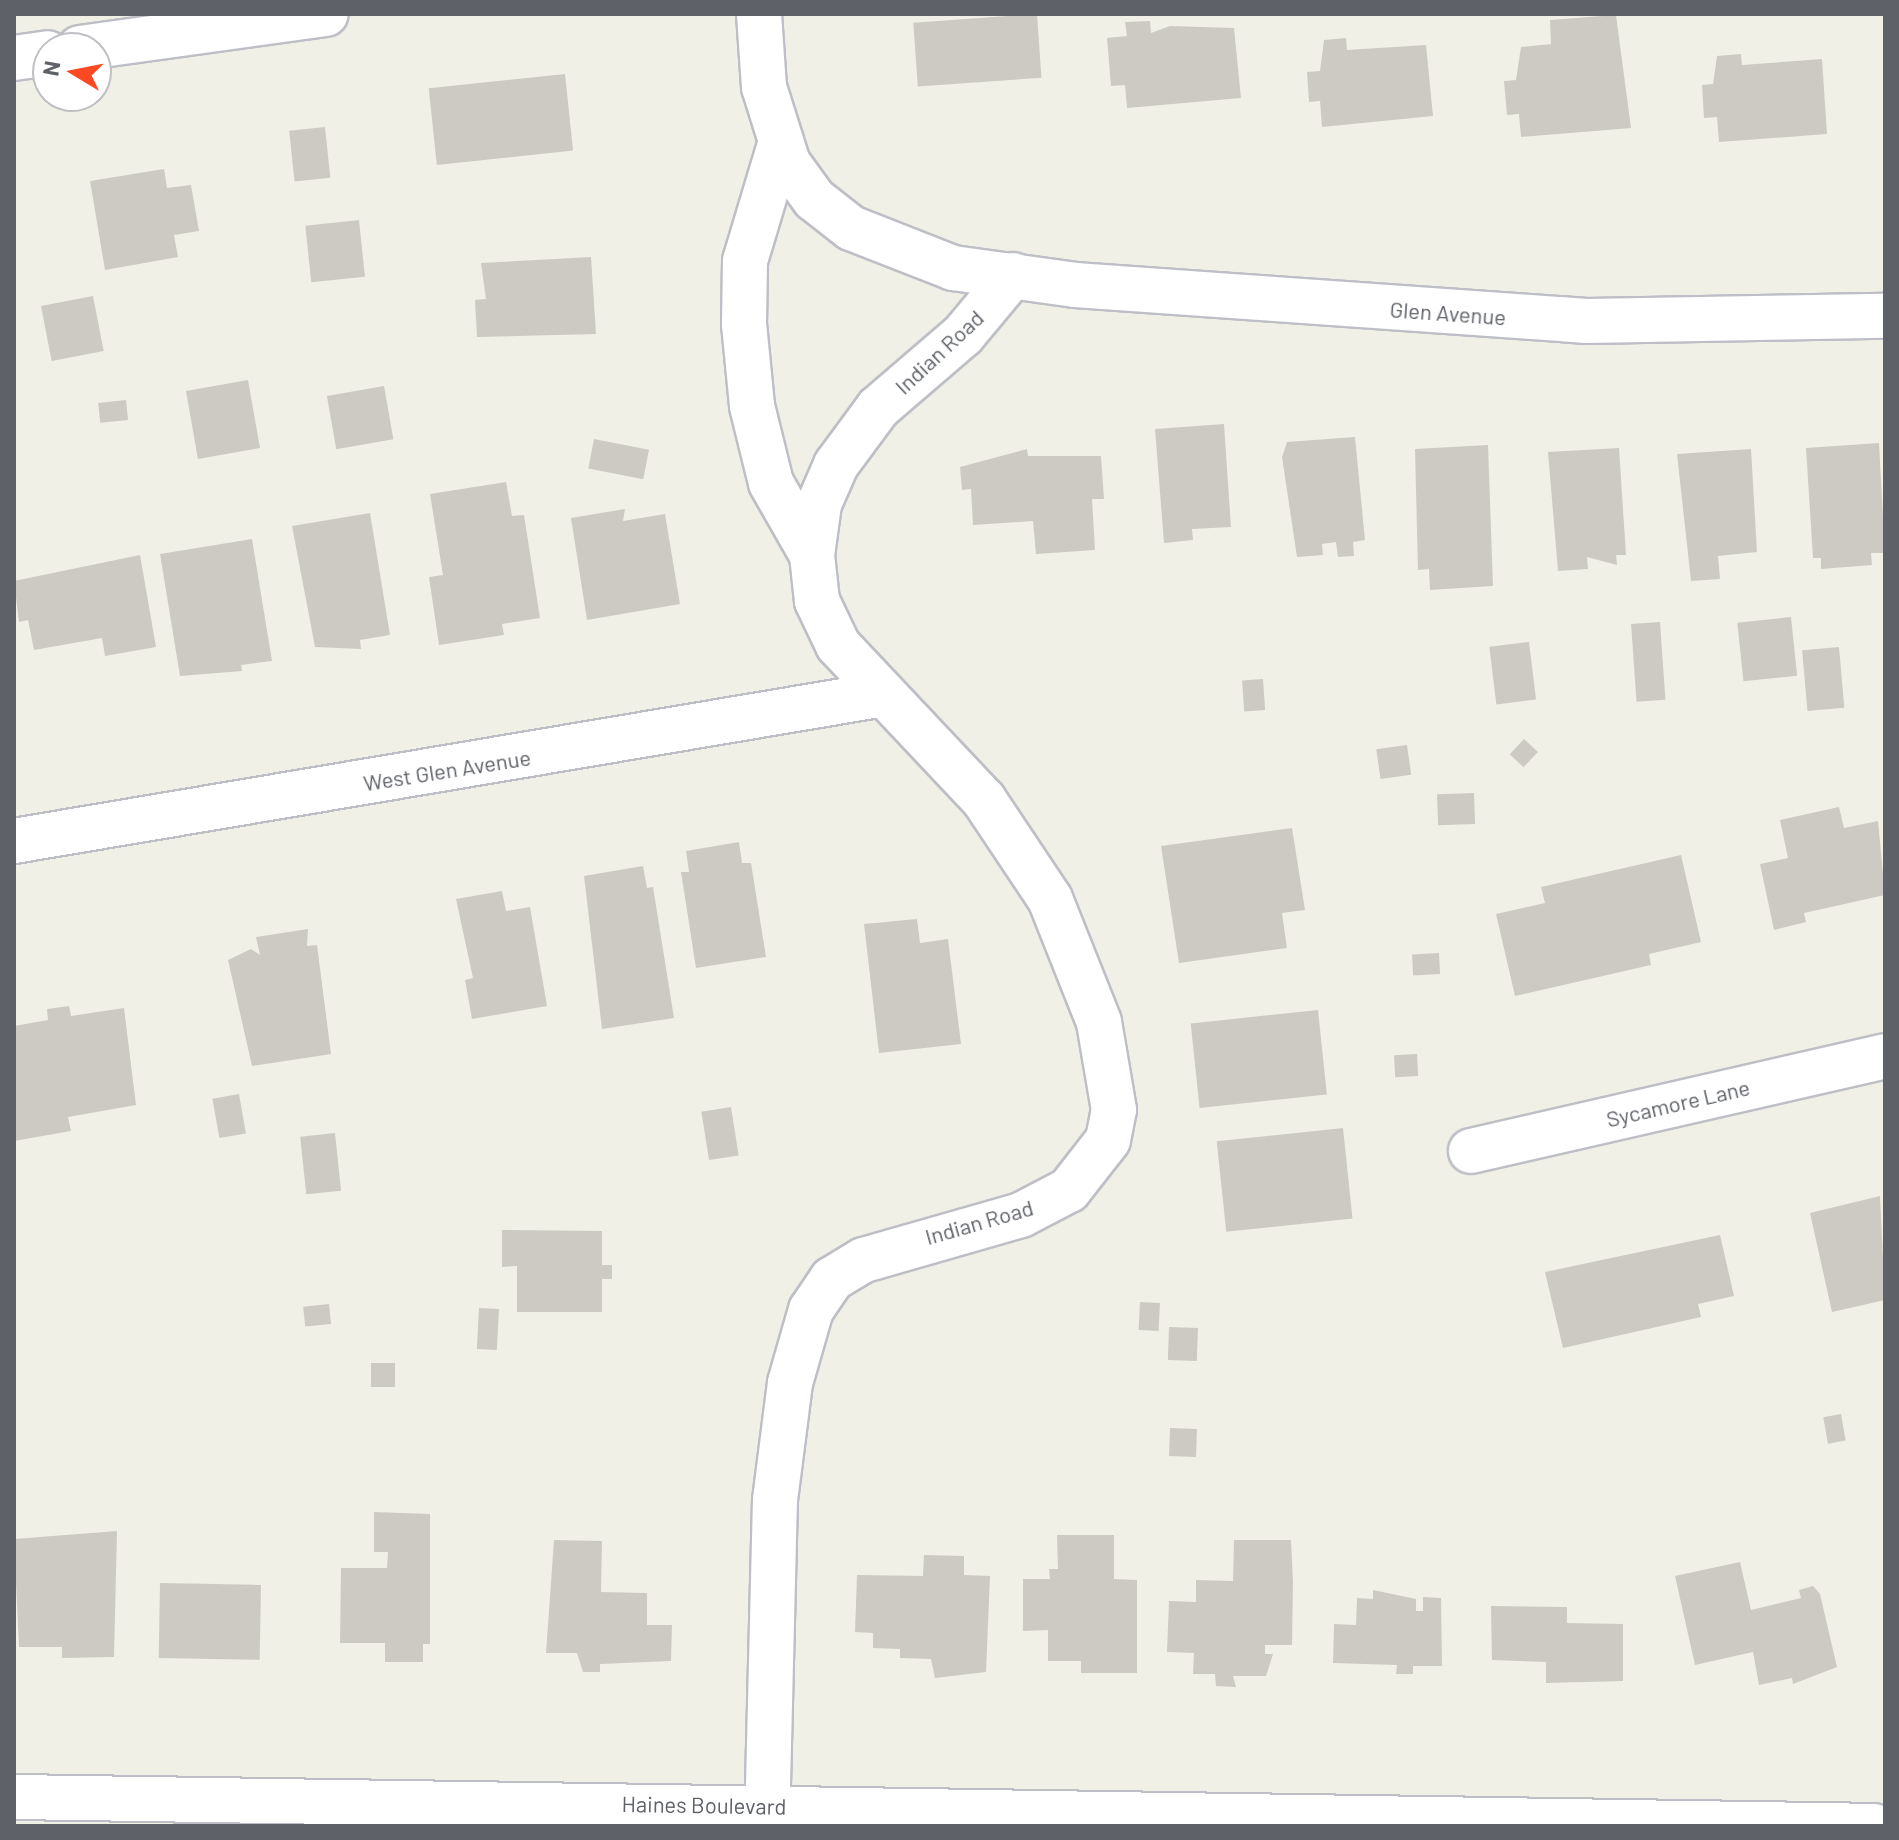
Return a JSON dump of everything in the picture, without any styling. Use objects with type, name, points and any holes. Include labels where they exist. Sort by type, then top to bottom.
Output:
[{"type":"street","points":[[112,44],[326,14]]},
{"type":"street","points":[[759,14],[764,87],[781,141],[814,199],[851,228],[953,268],[1013,275]]},
{"type":"street","name":"Indian Road","points":[[781,141],[745,261],[744,324],[752,406],[771,483],[812,555]]},
{"type":"street","name":"Indian Road","points":[[767,1816],[775,1500],[790,1383],[811,1310],[832,1279],[864,1260],[1021,1215],[1069,1190],[1108,1140],[1114,1110],[1099,1022],[1050,899],[984,800],[878,695],[838,645],[817,601],[812,555],[819,504],[836,465],[878,408],[963,335],[1013,275]]},
{"type":"street","name":"Glen Avenue","points":[[1013,275],[1587,321],[1885,316]]},
{"type":"street","name":"West Glen Avenue","points":[[14,841],[878,695]]},
{"type":"street","name":"Sycamore Lane","points":[[1471,1151],[1885,1056]]},
{"type":"street","name":"Haines Boulevard","points":[[14,1797],[767,1816],[1874,1826]]},
{"type":"building","points":[[1037,14],[1041,78],[918,86],[913,23]]},
{"type":"building","points":[[1616,15],[1631,128],[1521,137],[1519,114],[1507,115],[1504,81],[1516,80],[1521,47],[1551,44],[1550,20]]},
{"type":"building","points":[[1150,21],[1151,33],[1170,26],[1234,28],[1241,98],[1127,108],[1125,85],[1111,86],[1107,38],[1127,36],[1125,22]]},
{"type":"building","points":[[1346,38],[1347,50],[1426,45],[1433,116],[1322,127],[1320,101],[1309,102],[1307,72],[1320,71],[1324,40]]},
{"type":"building","points":[[1741,54],[1742,65],[1822,59],[1827,134],[1719,142],[1717,117],[1704,118],[1702,85],[1713,84],[1717,56]]},
{"type":"building","points":[[565,74],[573,151],[437,165],[429,88]]},
{"type":"building","points":[[325,127],[330,178],[295,181],[289,131]]},
{"type":"building","points":[[164,169],[167,188],[191,185],[199,231],[174,235],[178,257],[105,270],[90,181]]},
{"type":"building","points":[[359,220],[365,277],[311,282],[305,226]]},
{"type":"building","points":[[591,257],[596,334],[477,337],[475,300],[486,299],[481,263]]},
{"type":"building","points":[[93,296],[104,351],[52,361],[41,306]]},
{"type":"building","points":[[248,380],[260,448],[198,459],[186,391]]},
{"type":"building","points":[[384,386],[393,439],[336,449],[327,396]]},
{"type":"building","points":[[126,400],[128,420],[100,423],[98,403]]},
{"type":"building","points":[[1224,424],[1231,527],[1192,529],[1193,540],[1164,543],[1155,429]]},
{"type":"building","points":[[1355,437],[1365,540],[1353,542],[1354,556],[1338,557],[1336,542],[1322,544],[1323,555],[1297,557],[1282,457],[1287,442]]},
{"type":"building","points":[[594,439],[649,450],[643,479],[588,468]]},
{"type":"building","points":[[1879,443],[1885,553],[1871,553],[1872,565],[1821,569],[1821,558],[1813,558],[1806,448]]},
{"type":"building","points":[[1488,445],[1493,586],[1430,590],[1429,569],[1418,570],[1415,449]]},
{"type":"building","points":[[1619,448],[1626,555],[1616,555],[1617,565],[1587,557],[1588,569],[1558,571],[1548,452]]},
{"type":"building","points":[[1027,449],[1028,456],[1101,456],[1104,499],[1092,499],[1095,550],[1036,554],[1033,521],[973,525],[971,489],[962,490],[960,467]]},
{"type":"building","points":[[1751,449],[1757,552],[1718,556],[1720,579],[1691,581],[1677,454]]},
{"type":"building","points":[[506,482],[512,516],[524,515],[540,618],[502,624],[504,635],[439,645],[429,577],[443,575],[430,494]]},
{"type":"building","points":[[625,509],[623,521],[665,514],[680,604],[587,620],[571,518]]},
{"type":"building","points":[[370,513],[390,635],[360,640],[361,649],[315,647],[292,526]]},
{"type":"building","points":[[252,539],[272,661],[241,665],[242,671],[180,676],[160,554]]},
{"type":"building","points":[[140,555],[156,647],[105,656],[102,638],[34,650],[28,620],[19,622],[14,581]]},
{"type":"building","points":[[1791,617],[1797,676],[1743,681],[1737,623]]},
{"type":"building","points":[[1660,622],[1665,700],[1637,702],[1631,624]]},
{"type":"building","points":[[1529,642],[1536,700],[1496,704],[1489,647]]},
{"type":"building","points":[[1839,647],[1844,708],[1807,711],[1802,650]]},
{"type":"building","points":[[1263,679],[1265,710],[1244,711],[1242,680]]},
{"type":"building","points":[[1524,739],[1538,752],[1524,767],[1510,754]]},
{"type":"building","points":[[1407,745],[1411,775],[1380,779],[1376,749]]},
{"type":"building","points":[[1474,793],[1475,824],[1438,825],[1437,794]]},
{"type":"building","points":[[1839,807],[1844,828],[1878,821],[1885,895],[1804,913],[1806,922],[1774,930],[1760,864],[1788,858],[1780,820]]},
{"type":"building","points":[[1292,828],[1305,910],[1282,913],[1287,948],[1179,963],[1161,846]]},
{"type":"building","points":[[739,842],[742,863],[751,863],[766,957],[696,968],[681,872],[689,872],[686,851]]},
{"type":"building","points":[[1681,855],[1701,942],[1649,954],[1651,965],[1515,996],[1496,914],[1545,903],[1541,887]]},
{"type":"building","points":[[643,866],[647,888],[653,887],[674,1018],[602,1029],[584,876]]},
{"type":"building","points":[[502,891],[506,911],[530,907],[547,1006],[472,1019],[465,980],[473,978],[456,899]]},
{"type":"building","points":[[917,919],[920,943],[948,939],[961,1044],[879,1053],[864,924]]},
{"type":"building","points":[[308,929],[307,946],[317,945],[331,1054],[252,1066],[228,960],[251,949],[260,955],[256,937]]},
{"type":"building","points":[[1439,953],[1440,974],[1413,975],[1412,954]]},
{"type":"building","points":[[69,1006],[71,1016],[124,1008],[136,1105],[68,1117],[71,1131],[14,1141],[14,1026],[48,1020],[47,1009]]},
{"type":"building","points":[[1318,1010],[1327,1095],[1200,1108],[1191,1023]]},
{"type":"building","points":[[1417,1054],[1418,1076],[1395,1077],[1394,1055]]},
{"type":"building","points":[[239,1094],[246,1133],[219,1138],[212,1099]]},
{"type":"building","points":[[731,1107],[739,1155],[709,1160],[701,1112]]},
{"type":"building","points":[[1343,1128],[1353,1219],[1226,1232],[1217,1141]]},
{"type":"building","points":[[335,1133],[341,1191],[306,1194],[300,1137]]},
{"type":"building","points":[[1880,1196],[1885,1300],[1832,1312],[1810,1213]]},
{"type":"building","points":[[502,1230],[602,1231],[602,1265],[612,1265],[612,1279],[602,1279],[602,1312],[517,1312],[517,1266],[502,1267]]},
{"type":"building","points":[[1720,1235],[1734,1296],[1698,1304],[1701,1317],[1563,1348],[1545,1272]]},
{"type":"building","points":[[1140,1302],[1160,1303],[1159,1331],[1139,1330]]},
{"type":"building","points":[[329,1304],[331,1324],[305,1327],[303,1307]]},
{"type":"building","points":[[479,1308],[499,1309],[497,1350],[477,1349]]},
{"type":"building","points":[[1169,1327],[1198,1328],[1197,1361],[1168,1360]]},
{"type":"building","points":[[371,1363],[395,1363],[395,1387],[371,1387]]},
{"type":"building","points":[[1841,1414],[1846,1441],[1828,1444],[1823,1417]]},
{"type":"building","points":[[1170,1428],[1197,1429],[1196,1457],[1169,1456]]},
{"type":"building","points":[[374,1512],[430,1514],[430,1644],[423,1644],[423,1662],[385,1662],[385,1643],[340,1643],[341,1568],[387,1568],[388,1552],[374,1552]]},
{"type":"building","points":[[117,1531],[114,1657],[62,1658],[62,1647],[19,1647],[14,1539]]},
{"type":"building","points":[[1057,1535],[1114,1535],[1114,1579],[1137,1580],[1137,1673],[1081,1673],[1081,1661],[1048,1661],[1048,1630],[1023,1631],[1023,1579],[1050,1579],[1049,1569],[1058,1569]]},
{"type":"building","points":[[554,1540],[602,1541],[601,1592],[647,1593],[647,1625],[672,1625],[671,1661],[600,1664],[600,1672],[583,1672],[577,1653],[546,1653]]},
{"type":"building","points":[[1234,1540],[1291,1540],[1292,1645],[1265,1645],[1265,1654],[1273,1654],[1266,1676],[1233,1676],[1236,1687],[1216,1686],[1215,1674],[1193,1674],[1194,1653],[1167,1652],[1169,1601],[1196,1602],[1196,1580],[1233,1581]]},
{"type":"building","points":[[924,1555],[964,1556],[964,1575],[990,1576],[986,1672],[935,1678],[931,1659],[900,1658],[900,1649],[873,1648],[873,1633],[855,1632],[857,1575],[923,1576]]},
{"type":"building","points":[[1740,1562],[1751,1610],[1801,1598],[1799,1590],[1813,1586],[1820,1594],[1837,1667],[1793,1684],[1792,1678],[1759,1685],[1753,1652],[1695,1665],[1675,1576]]},
{"type":"building","points":[[160,1583],[261,1585],[260,1660],[159,1658]]},
{"type":"building","points":[[1373,1590],[1416,1599],[1416,1611],[1423,1611],[1423,1597],[1441,1598],[1442,1666],[1413,1666],[1413,1674],[1396,1674],[1397,1665],[1333,1663],[1334,1624],[1356,1625],[1357,1598],[1373,1599]]},
{"type":"building","points":[[1491,1606],[1567,1607],[1567,1623],[1623,1624],[1623,1681],[1546,1683],[1546,1662],[1492,1660]]}]
